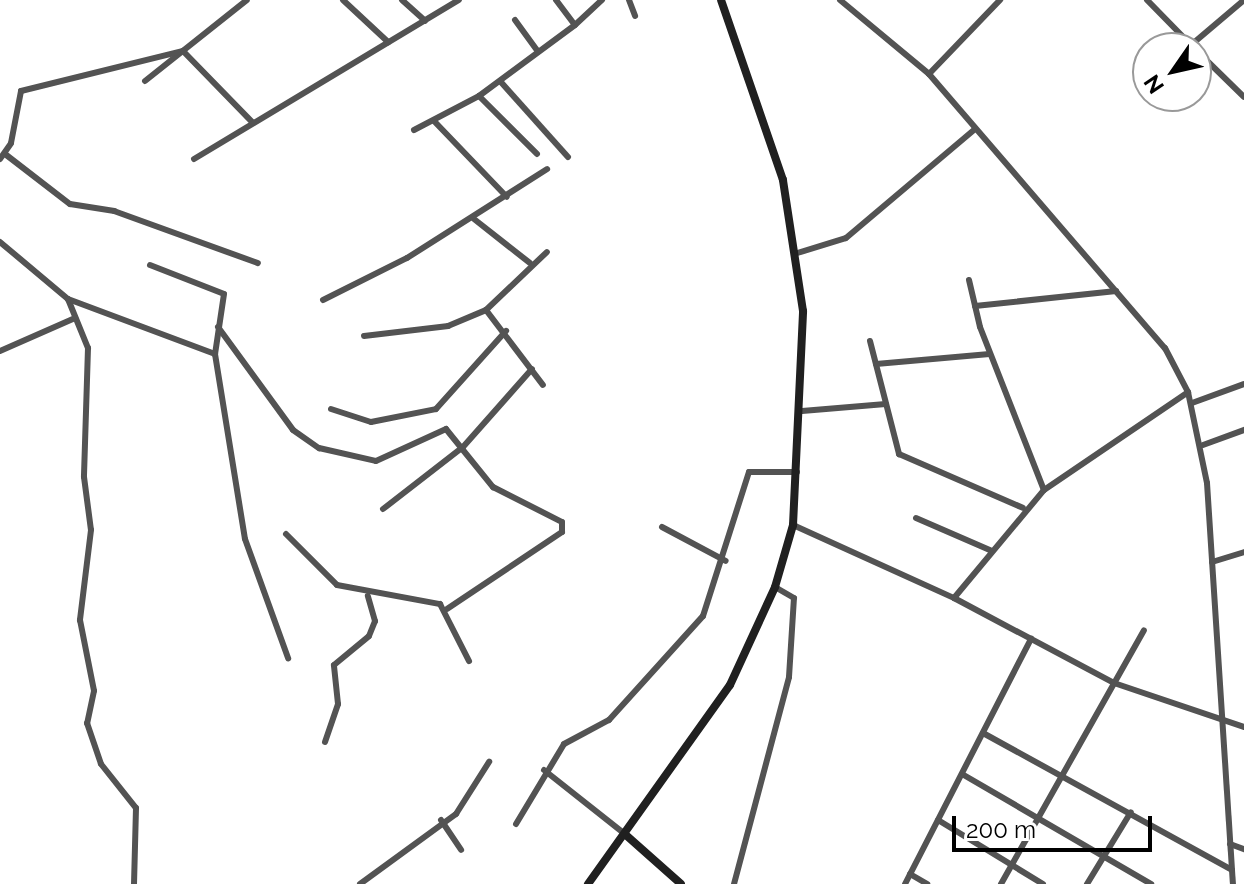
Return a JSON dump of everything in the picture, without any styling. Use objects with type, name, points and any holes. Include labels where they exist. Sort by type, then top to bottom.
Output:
[{"type":"street","points":[[145,81],[247,0]]},
{"type":"street","points":[[343,0],[388,42]]},
{"type":"street","points":[[402,0],[425,21]]},
{"type":"street","points":[[194,159],[459,0]]},
{"type":"street","points":[[556,0],[575,25]]},
{"type":"street","points":[[414,130],[479,96],[575,25],[602,0]]},
{"type":"street","points":[[629,0],[635,16]]},
{"type":"street","points":[[588,884],[627,836],[730,685],[775,587],[793,525],[802,411],[803,311],[783,180],[721,0]]},
{"type":"street","points":[[840,0],[929,74],[1165,348],[1188,392],[1203,445],[1233,884]]},
{"type":"street","points":[[929,74],[1000,0]]},
{"type":"street","points":[[1147,0],[1178,32]]},
{"type":"street","points":[[1211,32],[1244,0]]},
{"type":"street","points":[[515,20],[538,52]]},
{"type":"street","points":[[183,51],[253,123]]},
{"type":"street","points":[[183,51],[21,91],[2,157],[70,204],[114,211],[258,263]]},
{"type":"street","points":[[1212,66],[1242,95]]},
{"type":"street","points":[[500,81],[568,157]]},
{"type":"street","points":[[479,96],[537,154]]},
{"type":"street","points":[[434,121],[507,197]]},
{"type":"street","points":[[794,254],[846,238],[975,129]]},
{"type":"street","points":[[323,300],[474,219],[547,169]]},
{"type":"street","points":[[474,219],[530,263]]},
{"type":"street","points":[[0,242],[68,299],[215,354]]},
{"type":"street","points":[[364,336],[448,326],[486,310],[530,263],[547,252]]},
{"type":"street","points":[[150,265],[224,294],[215,354],[245,539],[288,658]]},
{"type":"street","points":[[969,280],[990,354],[1044,490]]},
{"type":"street","points":[[975,306],[1116,291]]},
{"type":"street","points":[[68,299],[92,374],[84,477],[91,530],[80,620],[94,691],[87,723],[101,764],[136,808],[134,884]]},
{"type":"street","points":[[486,310],[506,331],[543,385]]},
{"type":"street","points":[[0,351],[75,318]]},
{"type":"street","points":[[218,327],[293,430],[319,448],[376,461],[442,429],[463,447],[493,487],[565,527],[447,609]]},
{"type":"street","points":[[331,409],[371,422],[436,409],[506,331]]},
{"type":"street","points":[[870,341],[899,454],[1023,508]]},
{"type":"street","points":[[876,364],[990,354]]},
{"type":"street","points":[[383,509],[463,447],[532,369]]},
{"type":"street","points":[[1192,403],[1244,384]]},
{"type":"street","points":[[954,598],[1023,508],[1044,490],[1188,392]]},
{"type":"street","points":[[802,411],[886,404]]},
{"type":"street","points":[[1203,445],[1244,430]]},
{"type":"street","points":[[516,824],[544,770],[564,744],[609,720],[684,641],[726,561],[749,472],[797,472]]},
{"type":"street","points":[[916,518],[990,550]]},
{"type":"street","points":[[793,525],[954,598],[1114,683],[1244,727]]},
{"type":"street","points":[[662,527],[726,561]]},
{"type":"street","points":[[286,534],[337,585],[368,596],[420,596],[447,609],[469,661]]},
{"type":"street","points":[[1212,562],[1244,552]]},
{"type":"street","points":[[734,884],[789,677],[794,598],[775,587]]},
{"type":"street","points":[[325,742],[338,704],[334,665],[369,636],[375,621],[368,596]]},
{"type":"street","points":[[1001,884],[1144,630]]},
{"type":"street","points":[[905,884],[1031,639]]},
{"type":"street","points":[[983,733],[1063,774],[1232,870]]},
{"type":"street","points":[[360,884],[441,820],[456,814],[489,762]]},
{"type":"street","points":[[544,770],[681,884]]},
{"type":"street","points":[[962,774],[1151,884]]},
{"type":"street","points":[[1087,884],[1101,856],[1131,812]]},
{"type":"street","points":[[441,820],[461,850]]},
{"type":"street","points":[[938,820],[1043,884]]},
{"type":"street","points":[[1230,844],[1244,849]]},
{"type":"street","points":[[910,874],[927,884]]}]
